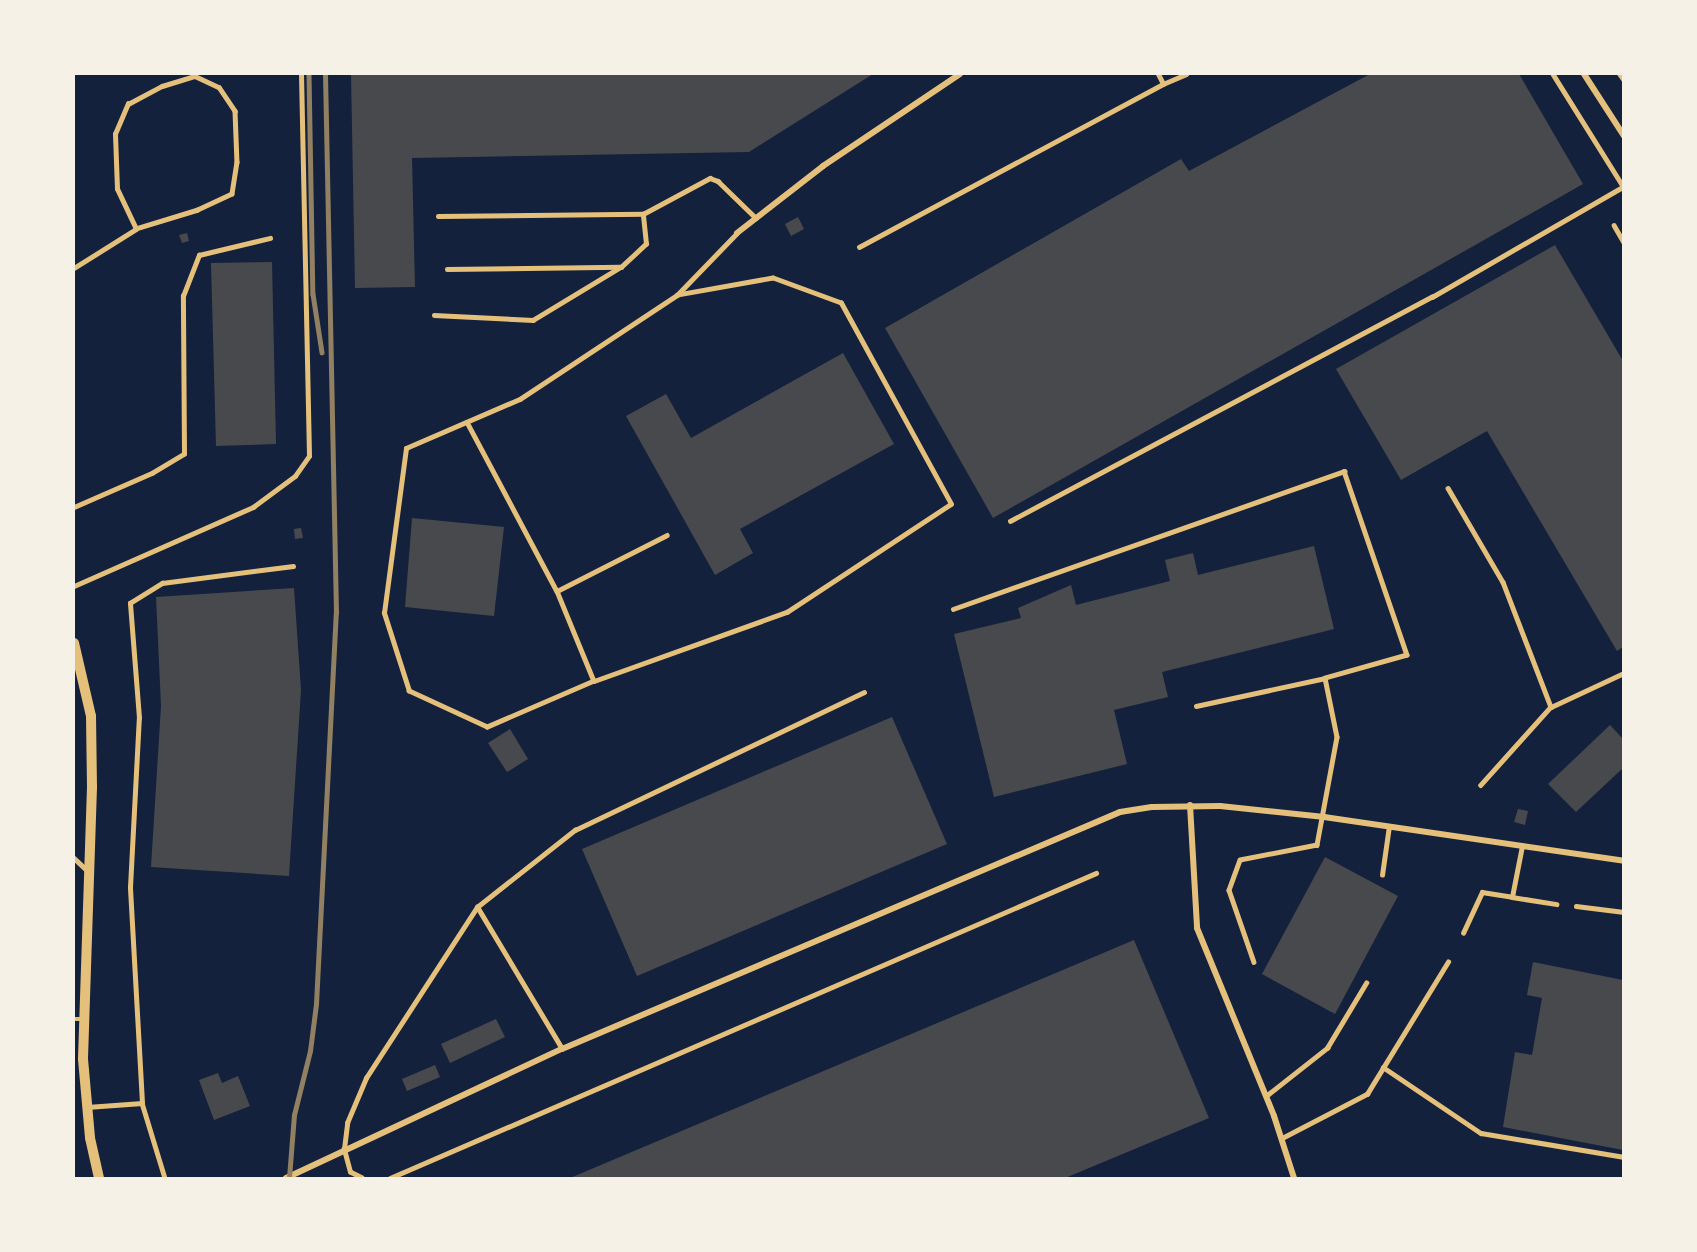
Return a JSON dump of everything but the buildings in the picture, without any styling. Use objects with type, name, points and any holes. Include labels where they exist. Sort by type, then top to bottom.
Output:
[{"type":"street","points":[[737,233],[822,166],[960,74]]},
{"type":"street","points":[[1584,74],[1623,136]]},
{"type":"street","points":[[74,643],[91,716],[89,872],[79,1019],[87,1107],[99,1179]]},
{"type":"street","points":[[1190,805],[1197,928],[1266,1096],[1294,1179]]},
{"type":"street","points":[[286,1179],[344,1149],[562,1050],[1120,812],[1190,805],[1324,817],[1623,861]]},
{"type":"lane","points":[[74,586],[253,507],[295,476],[309,456],[301,74]]},
{"type":"lane","points":[[1158,74],[1163,84]]},
{"type":"lane","points":[[859,247],[1163,84],[1186,74]]},
{"type":"lane","points":[[1010,521],[1432,297],[1623,186],[1553,74]]},
{"type":"lane","points":[[74,268],[136,229],[198,210],[232,194],[237,162],[236,111],[219,87],[195,76],[162,86],[128,104],[115,134],[117,189],[136,229]]},
{"type":"lane","points":[[438,216],[643,214],[710,178],[718,181],[756,218]]},
{"type":"lane","points":[[434,315],[533,320],[621,267],[646,244],[643,214]]},
{"type":"lane","points":[[1614,225],[1623,242]]},
{"type":"lane","points":[[677,295],[773,278],[841,303],[951,504],[787,612],[594,681],[487,727],[408,691],[384,613],[406,448],[520,399],[677,295],[737,233]]},
{"type":"lane","points":[[74,507],[152,473],[184,454],[183,296],[199,255],[270,238]]},
{"type":"lane","points":[[447,269],[621,267]]},
{"type":"lane","points":[[467,422],[557,591],[594,681]]},
{"type":"lane","points":[[953,609],[1344,471],[1407,655],[1325,678],[1196,706]]},
{"type":"lane","points":[[1448,488],[1503,582],[1551,708]]},
{"type":"lane","points":[[557,591],[667,535]]},
{"type":"lane","points":[[165,1179],[142,1103],[130,887],[139,718],[130,603],[162,584],[293,566]]},
{"type":"lane","points":[[1481,785],[1551,708],[1623,673]]},
{"type":"lane","points":[[1254,962],[1229,890],[1240,860],[1317,845],[1337,737],[1325,678]]},
{"type":"lane","points":[[362,1179],[350,1172],[344,1149],[347,1123],[366,1078],[477,907],[575,830],[864,692]]},
{"type":"lane","points":[[1382,875],[1389,826]]},
{"type":"lane","points":[[1512,897],[1522,846]]},
{"type":"lane","points":[[74,858],[89,872]]},
{"type":"lane","points":[[390,1179],[1096,873]]},
{"type":"lane","points":[[1463,933],[1482,892],[1556,904]]},
{"type":"lane","points":[[1576,906],[1623,912]]},
{"type":"lane","points":[[477,907],[562,1050]]},
{"type":"lane","points":[[1282,1138],[1367,1094],[1448,962]]},
{"type":"lane","points":[[1266,1096],[1327,1048],[1365,983]]},
{"type":"lane","points":[[1383,1067],[1481,1133],[1623,1157]]},
{"type":"lane","points":[[87,1107],[142,1103]]},
{"type":"path","points":[[1618,74],[1623,81]]},
{"type":"railway","points":[[309,74],[313,294],[322,352]]},
{"type":"railway","points":[[289,1178],[294,1115],[310,1051],[316,1004],[336,613],[325,74]]}]
